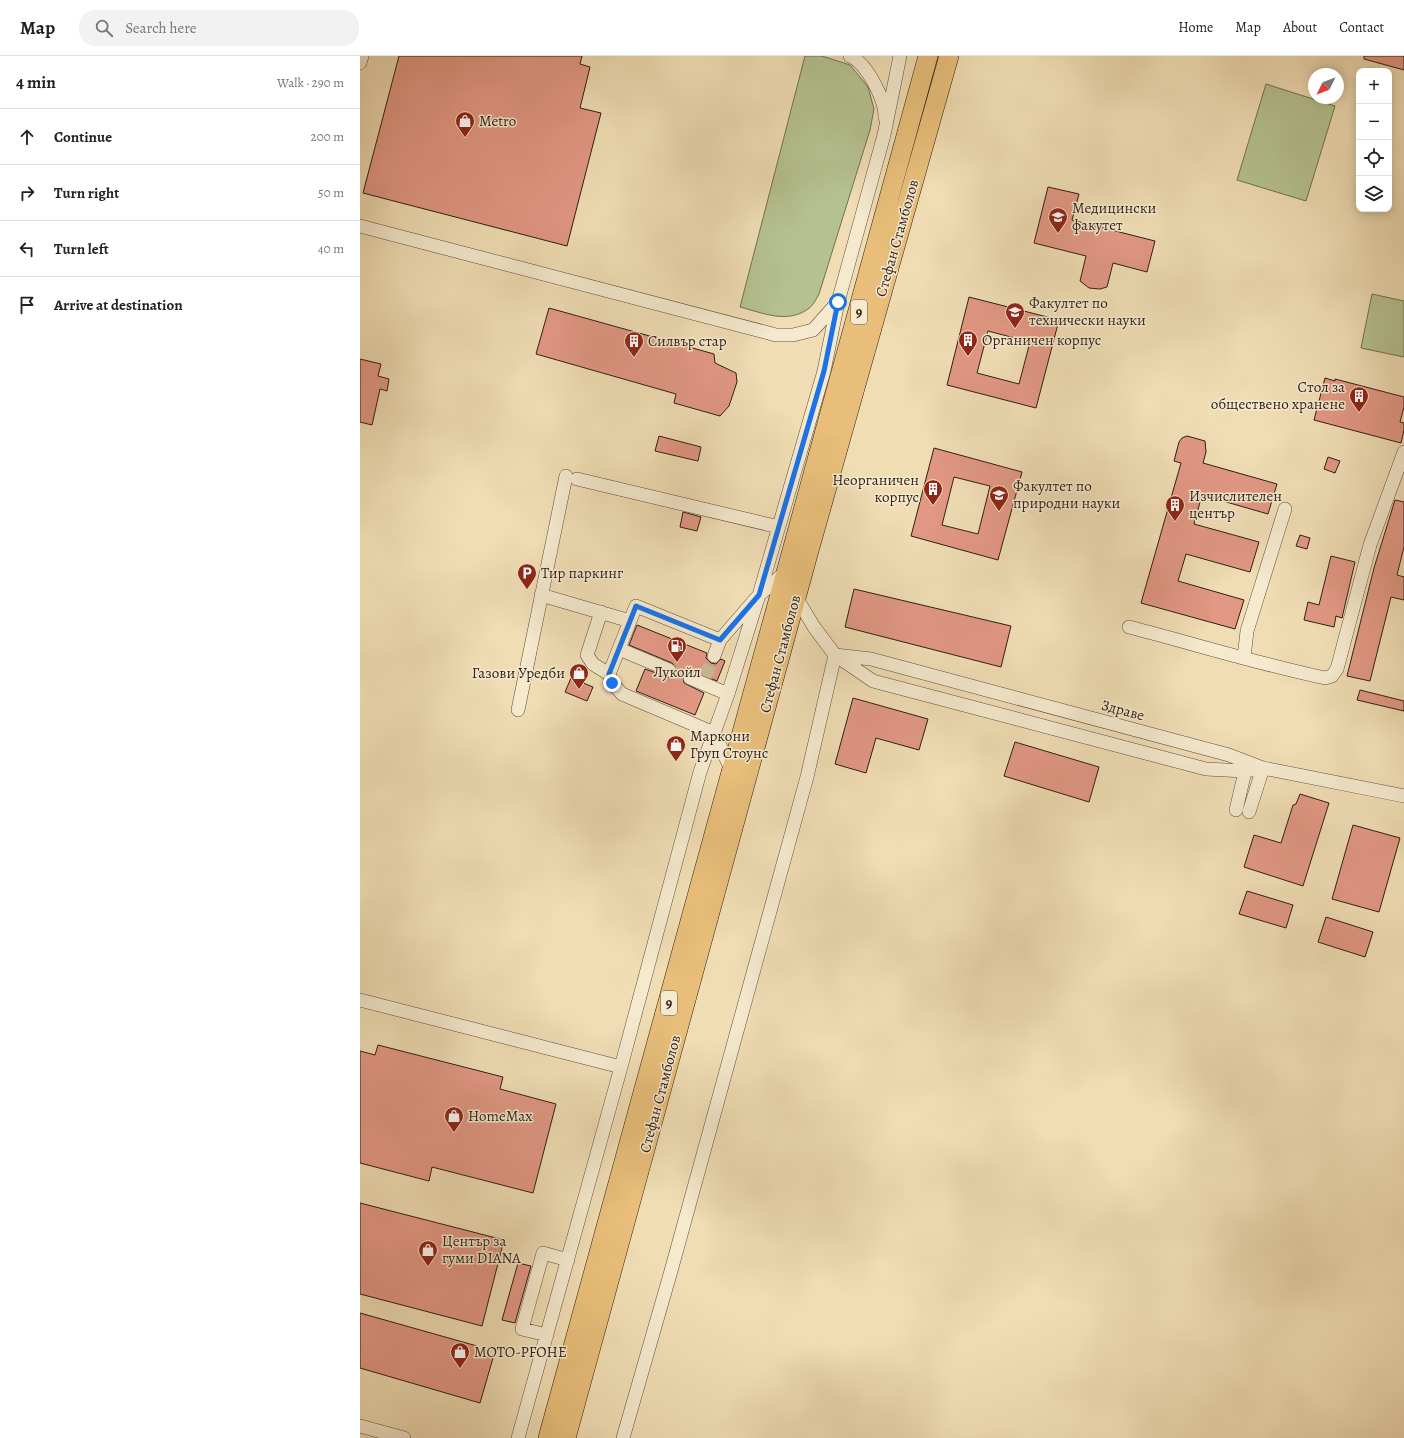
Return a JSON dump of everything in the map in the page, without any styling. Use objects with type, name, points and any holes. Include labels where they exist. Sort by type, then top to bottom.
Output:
[{"type":"highway","name":"Стефан Стамболов","points":[[548,1438],[732,771],[790,568],[928,56]]},
{"type":"highway","name":"Стефан Стамболов","points":[[566,1438],[796,597],[949,56]]},
{"type":"highway","name":"9","points":[[940,86],[954,56]]},
{"type":"street","points":[[360,63],[362,56]]},
{"type":"street","points":[[850,56],[856,58],[870,76],[885,110],[884,136]]},
{"type":"street","points":[[518,1438],[621,1067],[700,772],[728,694],[759,595],[824,371],[838,302],[884,136],[900,56]]},
{"type":"street","points":[[360,226],[776,335],[793,335],[813,330],[838,302]]},
{"type":"street","points":[[1129,627],[1244,658],[1267,666],[1325,678],[1332,676],[1337,669],[1370,545],[1404,452]]},
{"type":"street","points":[[518,710],[541,595],[572,478],[779,527]]},
{"type":"street","points":[[1244,658],[1248,631],[1285,509]]},
{"type":"street","points":[[714,656],[720,640],[759,595],[790,568]]},
{"type":"street","points":[[541,595],[630,621]]},
{"type":"street","points":[[796,597],[814,627],[834,655],[873,681],[1206,769],[1246,766],[1263,768],[1404,796]]},
{"type":"street","points":[[609,674],[636,606],[720,640]]},
{"type":"street","points":[[601,612],[587,655],[593,664],[609,674],[612,683],[622,694],[714,732],[732,771]]},
{"type":"street","points":[[619,649],[669,670]]},
{"type":"street","points":[[623,1438],[673,1264],[807,777],[834,655]]},
{"type":"street","name":"Здраве","points":[[834,655],[872,659],[1229,755],[1246,766]]},
{"type":"street","points":[[690,678],[704,681],[728,694]]},
{"type":"street","points":[[1246,766],[1242,811],[1263,768]]},
{"type":"street","points":[[360,1000],[621,1067]]},
{"type":"street","points":[[547,1335],[522,1329],[543,1253],[568,1260]]},
{"type":"street","points":[[360,1426],[404,1438]]},
{"type":"green space","points":[[805,56],[822,56],[850,65],[868,87],[874,109],[870,130],[819,294],[808,309],[792,316],[783,317],[740,307]]},
{"type":"green space","points":[[1266,84],[1308,97],[1308,104],[1329,104],[1335,106],[1306,201],[1237,180]]},
{"type":"green space","points":[[1372,294],[1404,301],[1404,357],[1361,348]]},
{"type":"building","name":"Metro","points":[[399,56],[582,56],[580,64],[590,67],[580,108],[601,113],[567,246],[363,193]]},
{"type":"building","points":[[1364,56],[1404,56],[1404,70],[1364,59]]},
{"type":"building","points":[[1048,187],[1079,194],[1072,220],[1155,241],[1147,272],[1113,263],[1107,287],[1100,289],[1089,288],[1080,281],[1086,256],[1034,243]]},
{"type":"building","name":"Органичен корпус","points":[[969,297],[1059,320],[1036,408],[947,385]],"holes":[[[988,331],[1030,342],[1019,384],[977,373]]]},
{"type":"building","name":"Силвър стар","points":[[549,308],[714,354],[715,363],[736,373],[737,382],[729,406],[720,416],[674,403],[676,394],[536,354]]},
{"type":"building","points":[[360,359],[381,364],[378,376],[389,379],[387,391],[380,389],[372,425],[360,422]]},
{"type":"building","name":"Стол за обществено хранене","points":[[1325,378],[1335,381],[1335,379],[1404,397],[1404,407],[1400,422],[1404,423],[1401,443],[1314,420]]},
{"type":"building","points":[[659,436],[701,447],[698,461],[655,451]]},
{"type":"building","points":[[1187,436],[1205,441],[1206,452],[1203,463],[1277,484],[1268,514],[1202,495],[1194,524],[1259,542],[1250,572],[1186,554],[1178,581],[1244,600],[1235,629],[1141,603],[1181,463],[1174,461],[1179,442],[1182,438]]},
{"type":"building","name":"Неорганичен корпус","points":[[934,448],[1022,472],[998,560],[911,536]],"holes":[[[954,477],[990,486],[978,534],[942,525]]]},
{"type":"building","points":[[1328,457],[1340,461],[1335,473],[1324,469]]},
{"type":"building","points":[[1395,500],[1404,502],[1404,547],[1397,575],[1404,577],[1404,600],[1391,597],[1370,681],[1347,676],[1374,568]]},
{"type":"building","points":[[683,512],[701,517],[697,531],[680,527]]},
{"type":"building","points":[[1300,535],[1310,538],[1307,549],[1296,546]]},
{"type":"building","points":[[1331,556],[1355,562],[1342,618],[1336,616],[1334,627],[1304,620],[1308,602],[1319,605]]},
{"type":"building","points":[[854,589],[1011,626],[1001,667],[845,627]]},
{"type":"building","points":[[637,625],[707,653],[706,658],[711,663],[716,664],[721,659],[725,661],[717,681],[689,670],[683,675],[684,683],[704,693],[695,715],[636,691],[645,669],[670,678],[674,676],[677,669],[672,663],[629,645]]},
{"type":"building","name":"Газови Уредби","points":[[571,678],[593,687],[587,701],[565,692]]},
{"type":"building","points":[[1360,690],[1404,701],[1404,711],[1357,700]]},
{"type":"building","points":[[853,698],[928,719],[919,750],[876,738],[866,773],[835,764]]},
{"type":"building","points":[[1015,742],[1099,767],[1089,802],[1004,776]]},
{"type":"building","points":[[1300,794],[1329,803],[1303,886],[1244,867],[1254,835],[1281,843],[1293,805],[1296,804]]},
{"type":"building","points":[[1353,825],[1400,838],[1379,912],[1332,899]]},
{"type":"building","points":[[1247,891],[1293,905],[1286,928],[1239,914]]},
{"type":"building","points":[[1326,917],[1373,932],[1365,957],[1318,942]]},
{"type":"building","name":"HomeMax","points":[[378,1045],[503,1077],[500,1089],[556,1104],[533,1193],[432,1167],[429,1181],[360,1163],[360,1051],[375,1055]]},
{"type":"building","name":"Център за гуми DIANA","points":[[360,1203],[504,1240],[482,1326],[360,1294]]},
{"type":"building","points":[[518,1263],[531,1266],[515,1323],[502,1320]]},
{"type":"building","points":[[360,1313],[477,1346],[475,1354],[493,1358],[480,1403],[360,1368]]},
{"type":"tunnel","points":[[705,677],[714,656]]},
{"type":"tunnel","points":[[669,670],[690,678]]},
{"type":"place","name":"Metro","points":[[465,138]]},
{"type":"place","name":"Медицински факутет","points":[[1058,234]]},
{"type":"place","name":"Факултет по технически науки","points":[[1015,329]]},
{"type":"place","name":"Органичен корпус","points":[[968,357]]},
{"type":"place","name":"Силвър стар","points":[[634,358]]},
{"type":"place","name":"Стол за обществено хранене","points":[[1359,413]]},
{"type":"place","name":"Неорганичен корпус","points":[[933,506]]},
{"type":"place","name":"Факултет по природни науки","points":[[999,512]]},
{"type":"place","name":"Изчислителен център","points":[[1175,522]]},
{"type":"place","name":"Тир паркинг","points":[[527,590]]},
{"type":"place","name":"Лукойл","points":[[677,663]]},
{"type":"place","name":"Газови Уредби","points":[[579,690]]},
{"type":"place","name":"Маркони Груп Стоунс","points":[[676,762]]},
{"type":"place","name":"HomeMax","points":[[454,1133]]},
{"type":"place","name":"Център за гуми DIANA","points":[[428,1267]]},
{"type":"place","name":"MOTO-PFOHE","points":[[460,1369]]},
{"type":"route","points":[[612,683],[609,674],[636,606],[720,640],[759,595],[824,371],[838,302]]}]
